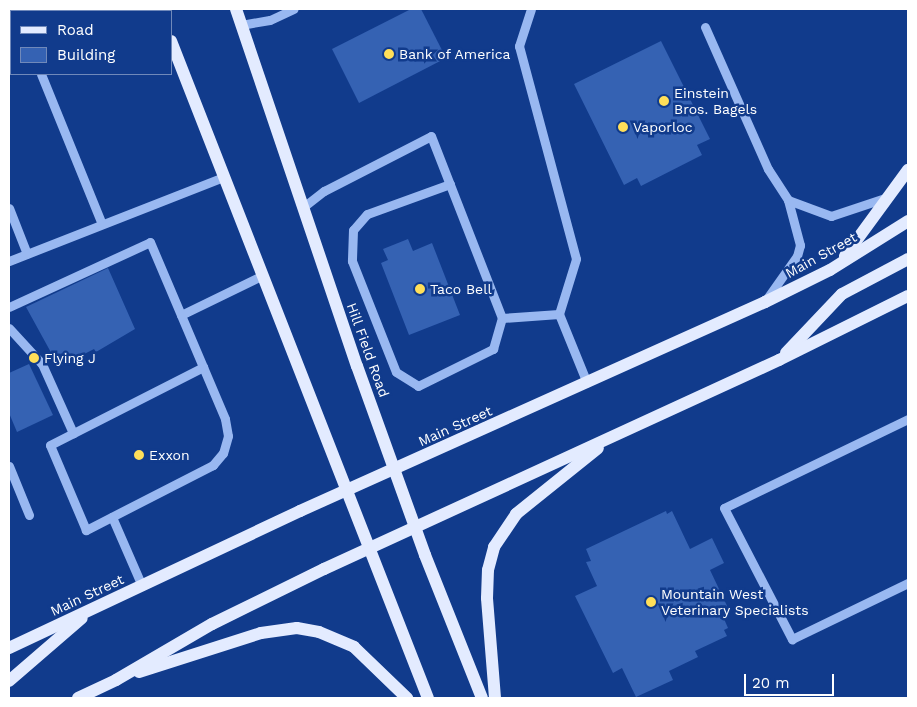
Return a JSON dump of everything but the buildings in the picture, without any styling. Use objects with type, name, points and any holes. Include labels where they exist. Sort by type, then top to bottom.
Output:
[{"type":"main road","name":"Hill Field Road","points":[[234,9],[395,470],[482,698]]},
{"type":"main road","points":[[172,44],[261,276],[428,698]]},
{"type":"main road","points":[[830,270],[861,237],[908,170]]},
{"type":"main road","name":"Main Street","points":[[9,648],[346,490],[395,470],[764,302],[830,270],[908,220]]},
{"type":"main road","points":[[779,360],[842,294],[908,258]]},
{"type":"main road","points":[[78,698],[116,680],[212,624],[416,526],[779,360],[908,296]]},
{"type":"main road","points":[[495,698],[487,598],[488,570],[494,547],[516,514],[611,438]]},
{"type":"main road","points":[[9,681],[96,607]]},
{"type":"main road","points":[[116,680],[261,633],[297,628],[319,632],[354,647],[408,698]]},
{"type":"lane","points":[[241,26],[270,20],[294,9]]},
{"type":"lane","points":[[531,9],[519,46],[576,259],[559,314],[587,383]]},
{"type":"lane","points":[[705,27],[768,169],[788,200],[800,248],[764,302]]},
{"type":"lane","points":[[41,75],[102,224]]},
{"type":"lane","points":[[302,208],[324,191],[431,136],[450,184],[502,318],[492,349],[418,386],[396,372],[352,261],[353,230],[367,214],[450,184]]},
{"type":"lane","points":[[9,261],[223,176]]},
{"type":"lane","points":[[788,200],[831,216],[891,196]]},
{"type":"lane","points":[[9,208],[27,254]]},
{"type":"lane","points":[[9,307],[150,242],[226,419],[228,436],[223,453],[200,474],[86,530],[50,445],[203,367]]},
{"type":"lane","points":[[181,315],[261,276]]},
{"type":"lane","points":[[502,318],[559,314]]},
{"type":"lane","points":[[9,328],[42,364],[73,433]]},
{"type":"lane","points":[[908,419],[724,508],[792,639],[908,583]]},
{"type":"lane","points":[[9,466],[29,515]]},
{"type":"lane","points":[[112,517],[142,586]]},
{"type":"place","name":"Bank of America","points":[[389,54]]},
{"type":"place","name":"Einstein Bros. Bagels","points":[[664,101]]},
{"type":"place","name":"Vaporloc","points":[[623,127]]},
{"type":"place","name":"Taco Bell","points":[[420,289]]},
{"type":"place","name":"Flying J","points":[[34,358]]},
{"type":"place","name":"Exxon","points":[[139,455]]},
{"type":"place","name":"Mountain West Veterinary Specialists","points":[[651,602]]}]
